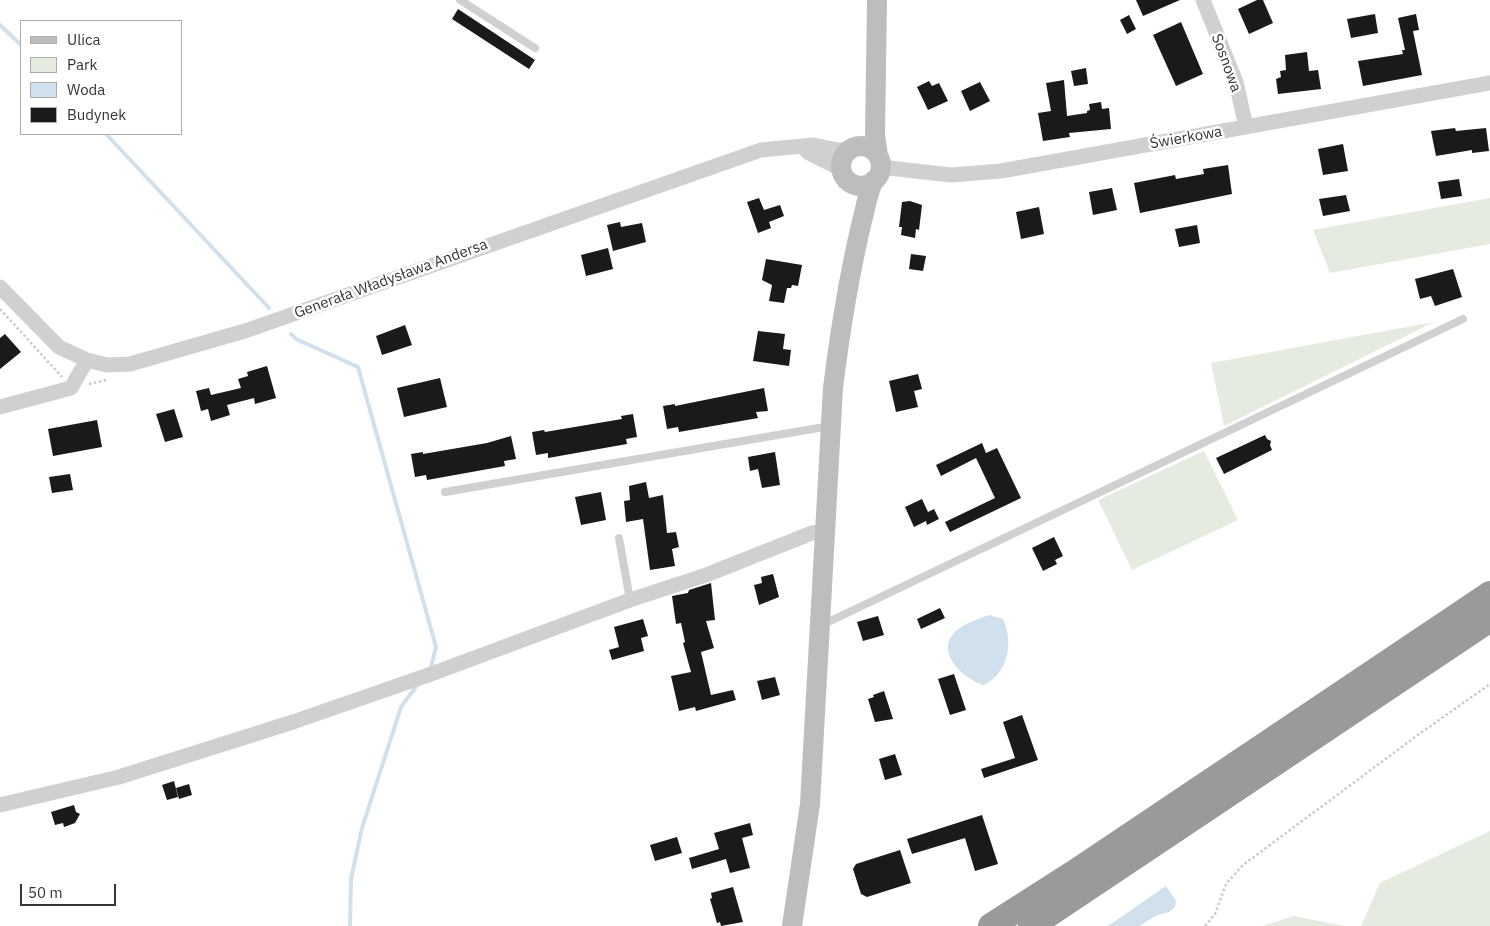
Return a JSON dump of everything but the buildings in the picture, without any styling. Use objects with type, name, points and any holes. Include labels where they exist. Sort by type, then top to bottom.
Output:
[{"type":"highway","points":[[991,926],[1074,873],[1490,594]]},
{"type":"highway","points":[[1031,926],[1490,619]]},
{"type":"street","points":[[792,926],[810,804],[830,426],[841,320],[855,245],[869,190],[878,168],[875,135],[877,0]]},
{"type":"street","name":"Sosnowa","points":[[1203,0],[1236,82],[1246,127]]},
{"type":"street","name":"Świerkowa","points":[[878,168],[950,175],[976,175],[1490,83]]},
{"type":"street","points":[[855,245],[842,159],[853,148],[877,88]]},
{"type":"street","name":"Generała Władysława Andersa","points":[[0,287],[58,348],[87,360],[107,365],[130,364],[168,355],[245,331],[761,150],[778,146],[813,144],[839,150],[853,148]]},
{"type":"street","points":[[802,146],[809,153],[862,185],[878,168]]},
{"type":"street","points":[[853,148],[869,148],[878,168]]},
{"type":"street","points":[[0,407],[71,388],[87,360]]},
{"type":"street","points":[[0,805],[119,777],[293,722],[434,673],[630,600],[706,575],[812,533],[825,531]]},
{"type":"lane","points":[[460,0],[535,48]]},
{"type":"lane","points":[[820,626],[1463,318]]},
{"type":"lane","points":[[445,492],[830,426]]},
{"type":"lane","points":[[619,538],[630,600]]},
{"type":"path","points":[[1204,926],[1215,914],[1226,884],[1243,865],[1415,737],[1490,684]]},
{"type":"green space","points":[[1490,198],[1490,244],[1330,273],[1313,230]]},
{"type":"green space","points":[[1434,322],[1224,426],[1211,363]]},
{"type":"green space","points":[[1204,451],[1238,520],[1132,570],[1098,500]]},
{"type":"green space","points":[[1490,831],[1490,926],[1361,926],[1380,883]]},
{"type":"green space","points":[[1294,916],[1344,926],[1262,926]]},
{"type":"water","points":[[989,615],[1003,619],[1008,638],[1008,647],[1007,656],[999,673],[984,685],[961,672],[950,657],[948,649],[949,641],[954,633],[970,622]]},
{"type":"water","points":[[1166,886],[1176,901],[1175,907],[1169,912],[1155,916],[1140,926],[1108,926]]},
{"type":"waterway","points":[[0,25],[20,44]]},
{"type":"waterway","points":[[107,135],[269,308]]},
{"type":"waterway","points":[[291,334],[296,339],[358,367],[436,647],[431,667]]},
{"type":"waterway","points":[[350,926],[351,879],[362,828],[401,707],[418,684]]}]
